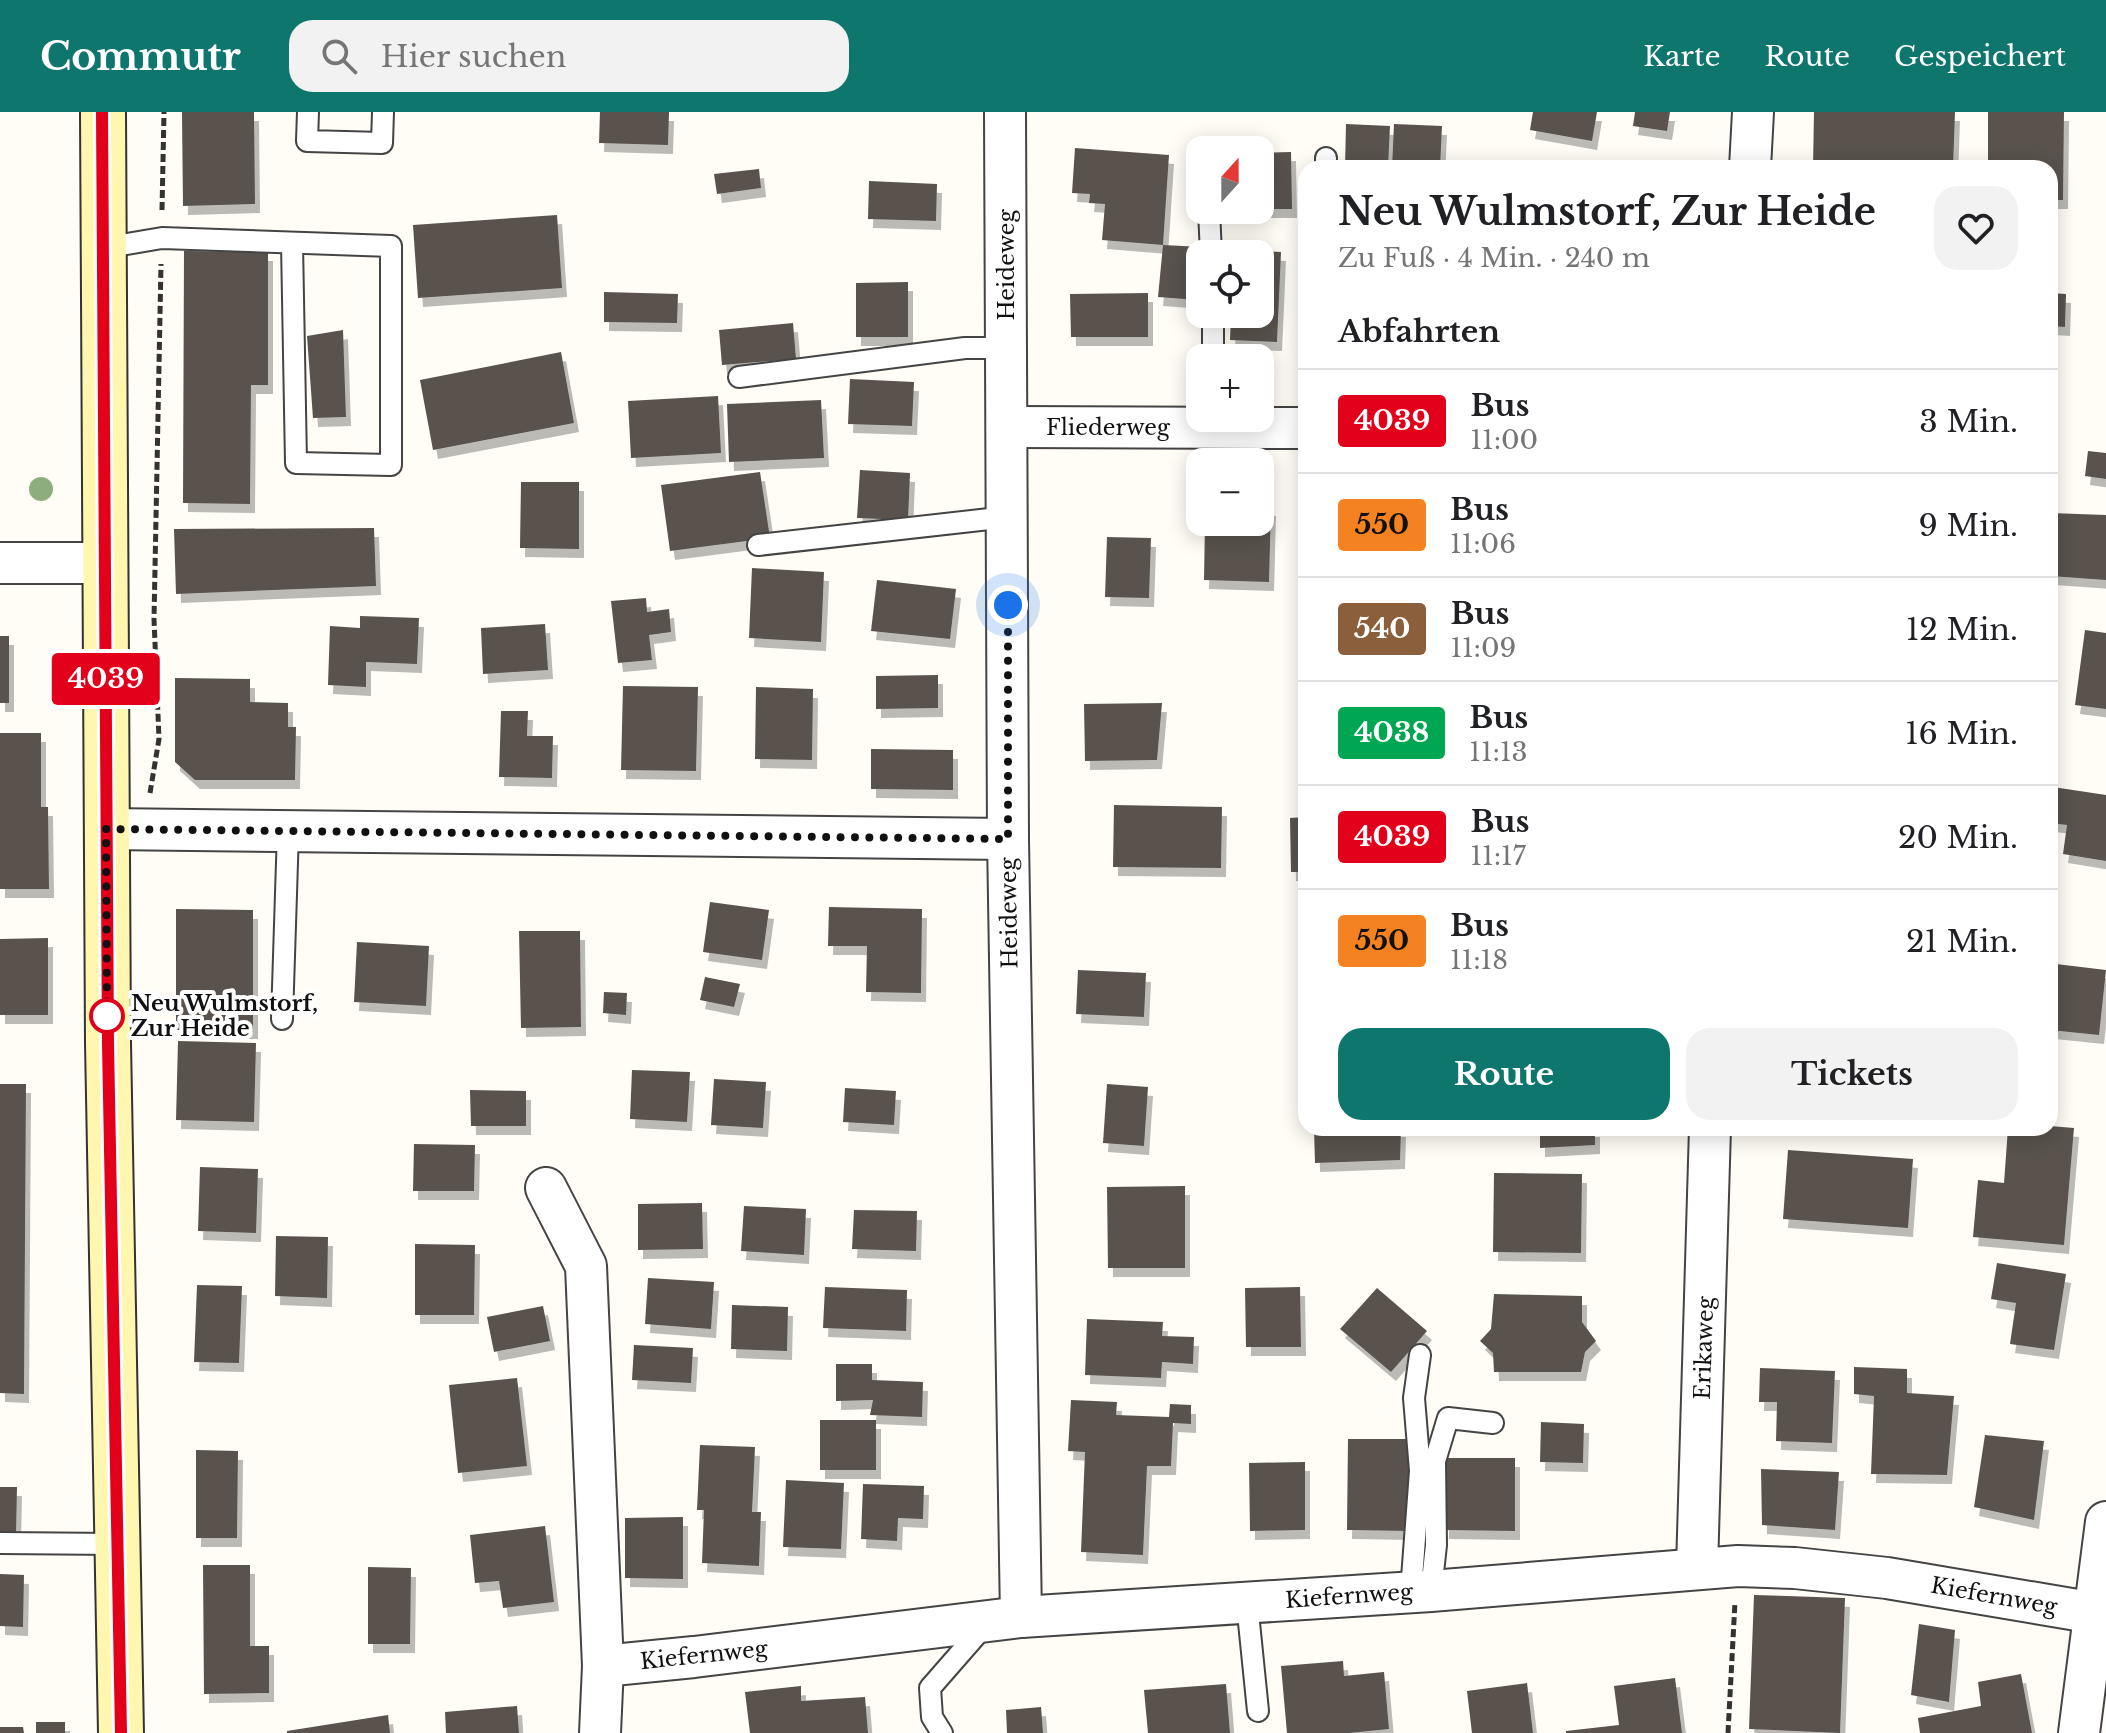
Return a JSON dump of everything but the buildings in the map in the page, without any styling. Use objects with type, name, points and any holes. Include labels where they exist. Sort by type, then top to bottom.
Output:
[{"type":"street","points":[[103,112],[106,829],[121,1733]]},
{"type":"street","name":"Heideweg","points":[[1004,1619],[1008,839],[1005,112]]},
{"type":"street","points":[[1750,160],[1753,112]]},
{"type":"street","name":"Fliederweg","points":[[1007,427],[1186,424]]},
{"type":"street","name":"Fliederweg","points":[[1274,426],[1298,428]]},
{"type":"street","points":[[0,563],[105,563]]},
{"type":"street","points":[[106,829],[1008,839]]},
{"type":"street","name":"Erikaweg","points":[[1697,1568],[1710,1136]]},
{"type":"street","points":[[546,1188],[586,1266],[603,1666],[600,1733]]},
{"type":"street","points":[[2079,1733],[2106,1522]]},
{"type":"street","name":"Kiefernweg","points":[[603,1666],[1004,1619],[1421,1592],[1738,1566],[1795,1568],[1887,1578],[2095,1613]]},
{"type":"lane","points":[[308,112],[307,141],[382,143],[383,112]]},
{"type":"lane","points":[[103,248],[162,238],[391,246],[391,465],[296,463],[292,243]]},
{"type":"lane","points":[[739,377],[965,348],[1006,348]]},
{"type":"lane","points":[[758,545],[1007,517]]},
{"type":"lane","points":[[282,1019],[288,831]]},
{"type":"lane","points":[[1420,1355],[1414,1398],[1420,1471],[1421,1592]]},
{"type":"lane","points":[[1421,1592],[1436,1545],[1435,1461],[1448,1418],[1493,1423]]},
{"type":"lane","points":[[0,1543],[116,1544]]},
{"type":"lane","points":[[1247,1603],[1258,1711]]},
{"type":"lane","points":[[942,1733],[932,1717],[930,1688],[1004,1619]]},
{"type":"path","points":[[1728,1733],[1738,1566]]},
{"type":"bus line","name":"4039","points":[[102,112],[108,1043],[121,1733]]},
{"type":"place","name":"Neu Wulmstorf, Zur Heide","points":[[107,1016]]},
{"type":"route","points":[[107,1016],[106,829],[1008,839],[1008,605]]}]
